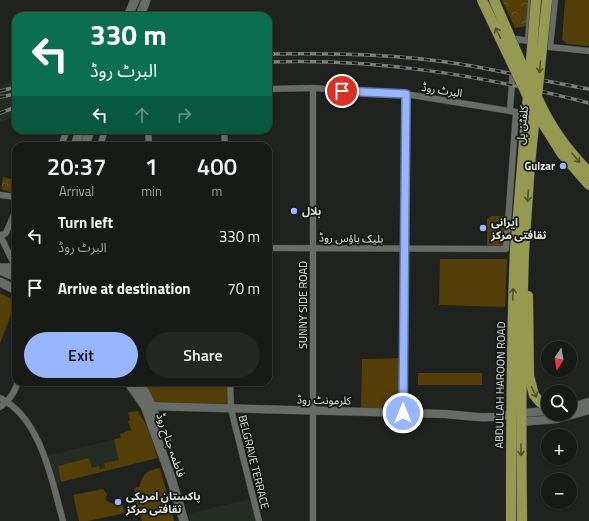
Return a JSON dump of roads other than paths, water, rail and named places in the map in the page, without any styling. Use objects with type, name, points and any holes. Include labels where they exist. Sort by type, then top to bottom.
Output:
[{"type":"main road","points":[[130,12],[135,0]]},
{"type":"main road","points":[[142,12],[146,0]]},
{"type":"main road","points":[[482,0],[539,119],[562,154],[589,185]]},
{"type":"main road","points":[[494,0],[542,109],[567,148],[589,172]]},
{"type":"main road","name":"کلفٹن پل","points":[[517,252],[536,0]]},
{"type":"main road","name":"کلفٹن پل","points":[[517,252],[530,164],[547,0]]},
{"type":"main road","points":[[517,252],[528,281],[529,376],[534,394],[541,403]]},
{"type":"main road","name":"ABDULLAH HAROON ROAD","points":[[511,521],[513,418],[512,333],[517,252]]},
{"type":"main road","points":[[0,269],[12,268]]},
{"type":"main road","points":[[0,269],[12,275]]},
{"type":"main road","points":[[0,282],[12,288]]},
{"type":"main road","name":"فاطمہ جناح روڈ","points":[[131,386],[148,406],[184,521]]},
{"type":"main road","name":"فاطمہ جناح روڈ","points":[[140,386],[190,521]]},
{"type":"main road","name":"ABDULLAH HAROON ROAD","points":[[513,418],[522,521]]},
{"type":"street","points":[[528,41],[531,0]]},
{"type":"street","points":[[550,48],[555,0]]},
{"type":"street","points":[[517,252],[513,111],[515,41],[519,39],[550,48],[589,51]]},
{"type":"street","name":"البرٹ روڈ","points":[[272,90],[313,88],[406,94],[513,111]]},
{"type":"street","name":"SUNNY SIDE ROAD","points":[[313,88],[313,521]]},
{"type":"street","points":[[403,413],[406,94]]},
{"type":"street","points":[[0,195],[12,196]]},
{"type":"street","points":[[12,219],[6,233],[0,235],[12,260]]},
{"type":"street","name":"بلیک ہاؤس روڈ","points":[[272,248],[517,252]]},
{"type":"street","points":[[0,407],[8,402],[16,386]]},
{"type":"street","name":"BELGRAVE TERRACE","points":[[230,386],[231,409],[259,521]]},
{"type":"street","points":[[0,398],[8,402],[27,422],[40,443],[46,459],[63,521]]},
{"type":"street","points":[[577,406],[589,402]]},
{"type":"street","name":"کلرمونٹ روڈ","points":[[148,406],[313,410],[513,418]]},
{"type":"street","points":[[513,418],[557,419],[589,410]]},
{"type":"street","points":[[513,418],[541,412]]},
{"type":"railway","points":[[272,54],[343,54],[417,58],[466,65],[589,89]]},
{"type":"railway","points":[[272,62],[349,63],[430,71],[470,77],[550,93],[589,103]]},
{"type":"railway","points":[[0,91],[12,88]]},
{"type":"railway","points":[[0,97],[12,95]]},
{"type":"railway","points":[[0,113],[12,108]]},
{"type":"place","name":"Gulzar","points":[[563,166]]},
{"type":"place","name":"بلال","points":[[294,211]]},
{"type":"place","name":"ایرانی ثقافتی مرکز","points":[[483,228]]},
{"type":"place","name":"پاکستان امریکی ثقافتی مرکز","points":[[118,502]]}]
